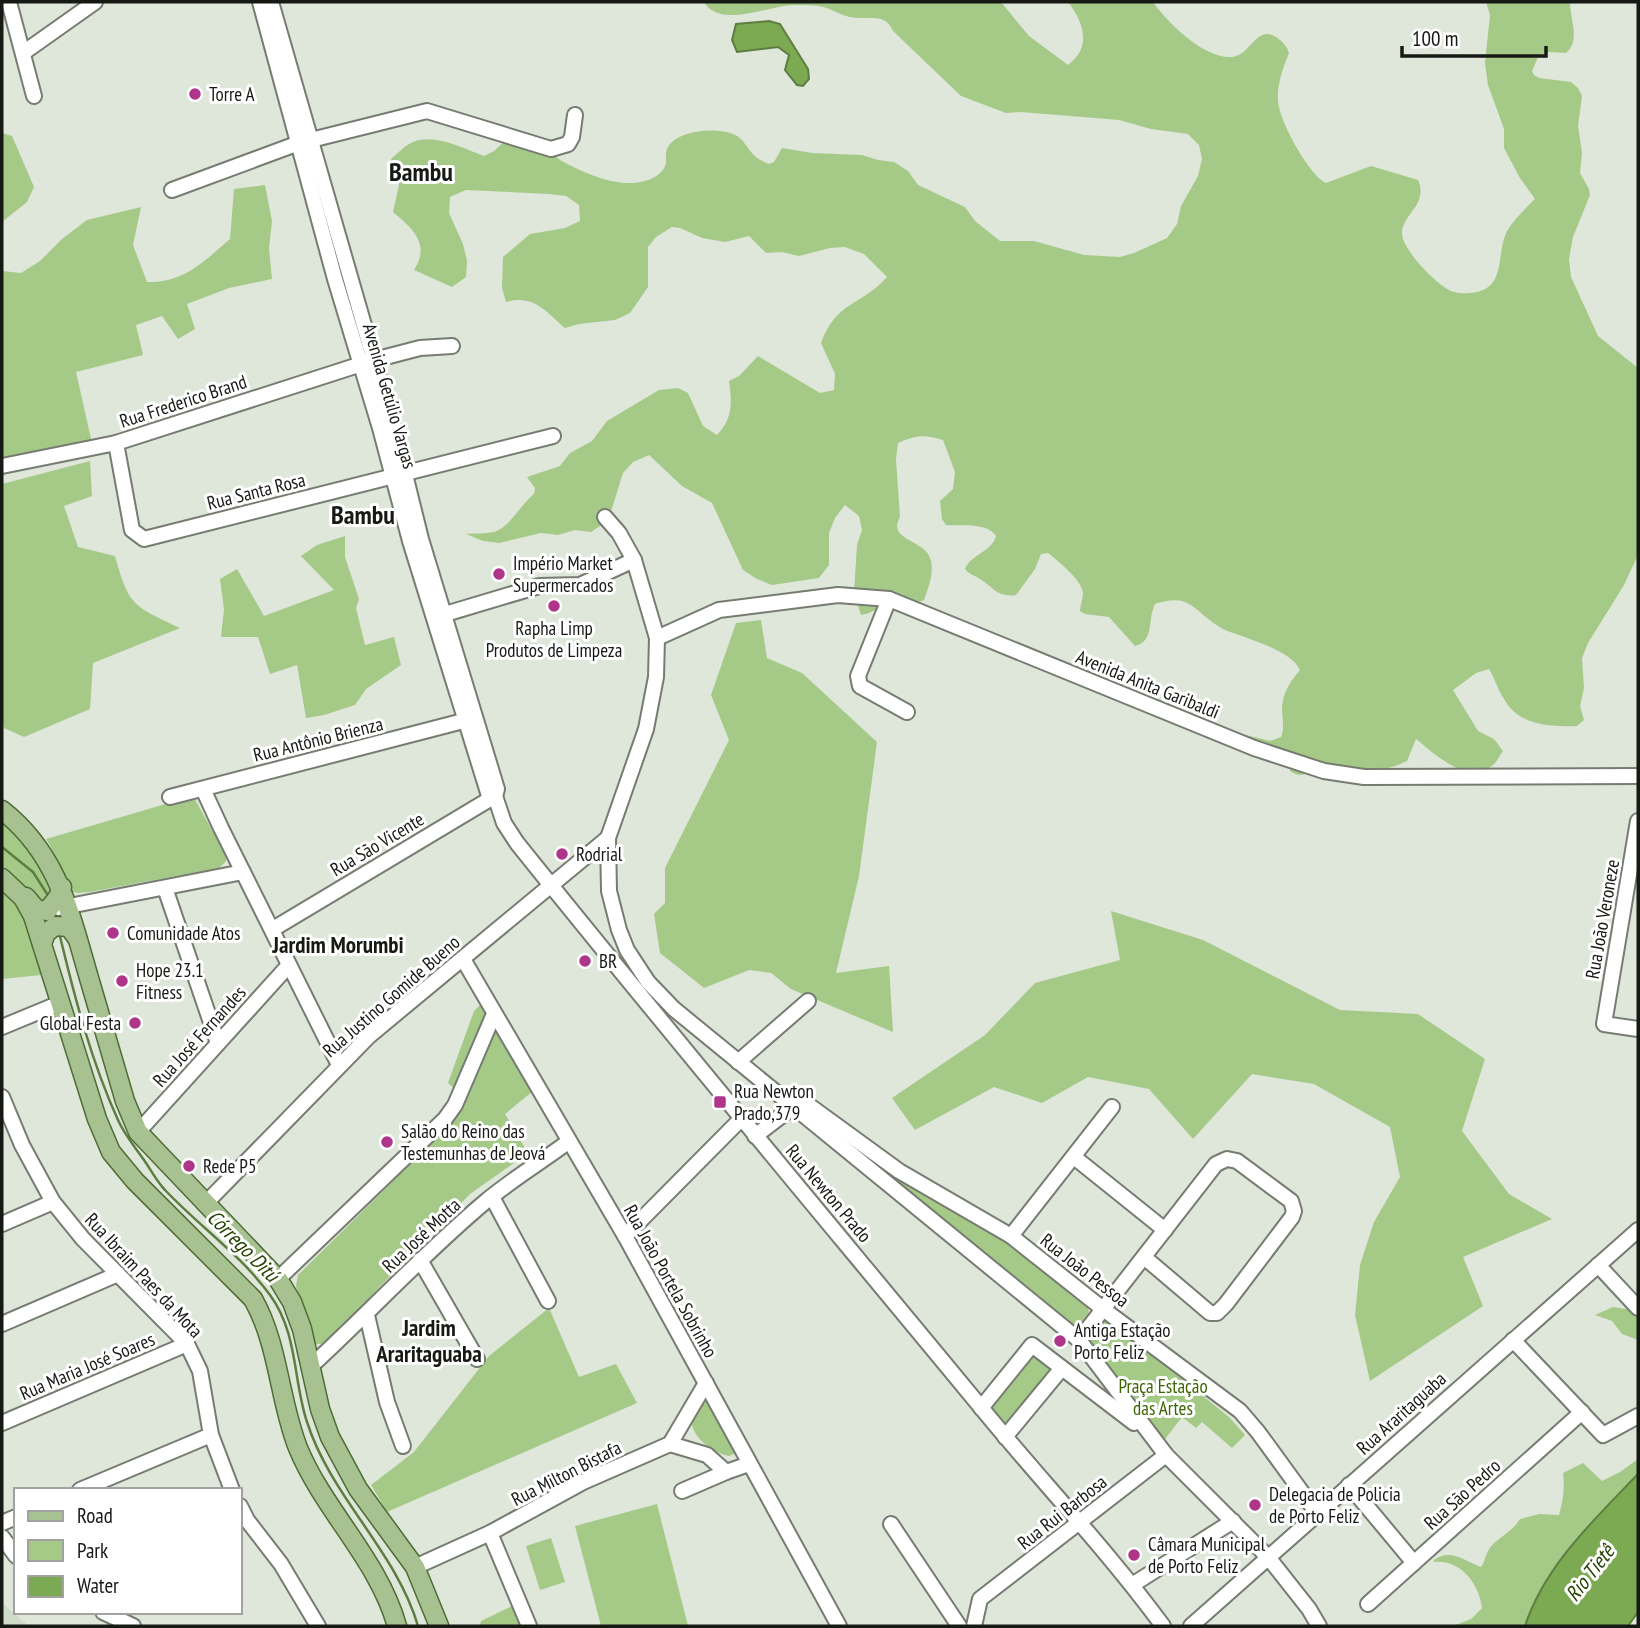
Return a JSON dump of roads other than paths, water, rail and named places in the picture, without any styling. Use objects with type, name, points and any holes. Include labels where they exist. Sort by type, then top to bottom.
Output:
[{"type":"main road","points":[[2,810],[17,822],[34,842],[62,887],[125,1101],[138,1132],[278,1279],[292,1302],[302,1329],[330,1437],[341,1462],[415,1567],[439,1626]]},
{"type":"main road","points":[[2,875],[14,881],[36,909],[47,911],[62,887]]},
{"type":"main road","points":[[2,875],[23,898],[33,916],[97,1119],[111,1152],[135,1181],[253,1299],[271,1340],[286,1414],[299,1450],[374,1571],[397,1626]]},
{"type":"main road","points":[[42,944],[46,933],[61,925],[72,929],[78,941]]},
{"type":"street","points":[[9,2],[34,96]]},
{"type":"street","points":[[23,53],[95,2]]},
{"type":"street","name":"Avenida Getúlio Vargas","points":[[260,2],[305,141]]},
{"type":"street","name":"Avenida Getúlio Vargas","points":[[271,2],[305,141],[415,540],[494,795],[504,823],[551,885]]},
{"type":"street","points":[[172,190],[305,141],[428,111],[551,149],[568,144],[572,137],[575,115]]},
{"type":"street","name":"Rua Frederico Brand","points":[[2,466],[116,443],[368,362],[420,348],[452,346]]},
{"type":"street","points":[[398,475],[553,436]]},
{"type":"street","name":"Rua Santa Rosa","points":[[116,443],[132,530],[136,536],[144,539],[398,475]]},
{"type":"street","points":[[605,517],[619,533],[635,560],[657,638],[656,677],[646,729],[608,838],[609,891],[627,950],[638,968],[660,996],[689,1022],[1079,1340],[1149,1435],[1268,1557],[1319,1626]]},
{"type":"street","points":[[439,616],[539,586],[580,585],[635,560]]},
{"type":"street","name":"Avenida Anita Garibaldi","points":[[657,638],[719,610],[838,595],[889,599],[1254,748],[1324,771],[1364,777],[1638,776]]},
{"type":"street","points":[[889,599],[858,676],[860,686],[907,712]]},
{"type":"street","name":"Rua Antônio Brienza","points":[[170,797],[470,719]]},
{"type":"street","points":[[204,789],[339,1065]]},
{"type":"street","name":"Rua São Vicente","points":[[273,929],[494,795]]},
{"type":"street","name":"Rua João Veroneze","points":[[1638,821],[1604,1024],[1638,1028]]},
{"type":"street","name":"Rua Justino Gomide Bueno","points":[[205,1204],[369,1036],[608,838]]},
{"type":"street","points":[[47,911],[243,872]]},
{"type":"street","name":"Rua Newton Prado","points":[[551,885],[673,1037],[885,1289],[1005,1437],[1132,1585],[1163,1626]]},
{"type":"street","points":[[165,888],[218,1043]]},
{"type":"street","points":[[604,951],[638,968]]},
{"type":"street","name":"Rua João Portela Sobrinho","points":[[463,959],[625,1236],[836,1626]]},
{"type":"street","name":"Rua José Fernandes","points":[[138,1132],[289,965]]},
{"type":"street","points":[[738,1062],[808,1001]]},
{"type":"street","points":[[2,1027],[60,1003]]},
{"type":"street","points":[[278,1279],[445,1119],[455,1105],[494,1014]]},
{"type":"street","points":[[673,1037],[689,1022]]},
{"type":"street","name":"Rua Ibraim Paes da Mota","points":[[2,1097],[7,1125],[53,1202],[83,1239],[187,1344],[200,1371],[211,1435],[231,1488]]},
{"type":"street","name":"Rua João Pessoa","points":[[793,1107],[807,1104],[899,1171],[1011,1236],[1103,1309],[1240,1411],[1317,1513]]},
{"type":"street","points":[[755,1136],[793,1107]]},
{"type":"street","points":[[1011,1236],[1112,1107]]},
{"type":"street","points":[[625,1236],[741,1119]]},
{"type":"street","name":"Rua José Motta","points":[[310,1367],[367,1315],[420,1260],[492,1197],[568,1142]]},
{"type":"street","points":[[1074,1157],[1165,1230]]},
{"type":"street","points":[[1079,1340],[1216,1164],[1227,1159],[1237,1161],[1291,1202],[1294,1211],[1292,1217],[1217,1313],[1210,1313],[1144,1257]]},
{"type":"street","points":[[492,1197],[548,1301]]},
{"type":"street","points":[[2,1224],[53,1202]]},
{"type":"street","name":"Rua Araritaguaba","points":[[1191,1626],[1638,1230]]},
{"type":"street","points":[[420,1260],[477,1359]]},
{"type":"street","points":[[1598,1265],[1638,1308]]},
{"type":"street","points":[[2,1324],[118,1274]]},
{"type":"street","points":[[367,1315],[387,1402],[403,1446]]},
{"type":"street","points":[[1513,1340],[1603,1434],[1638,1416]]},
{"type":"street","name":"Rua Maria José Soares","points":[[2,1423],[187,1344]]},
{"type":"street","points":[[981,1408],[1032,1345],[1149,1435]]},
{"type":"street","points":[[1005,1437],[1062,1368]]},
{"type":"street","points":[[706,1383],[670,1444],[707,1455]]},
{"type":"street","name":"Rua São Pedro","points":[[1368,1604],[1582,1412]]},
{"type":"street","points":[[685,1419],[687,1433],[696,1447],[726,1472]]},
{"type":"street","points":[[85,1488],[211,1435]]},
{"type":"street","name":"Rua Milton Bistafa","points":[[415,1567],[490,1533],[583,1482],[670,1444]]},
{"type":"street","name":"Rua Rui Barbosa","points":[[956,1622],[980,1599],[1166,1455]]},
{"type":"street","points":[[682,1491],[749,1464]]},
{"type":"street","points":[[1349,1485],[1414,1563]]},
{"type":"street","points":[[1132,1585],[1233,1521]]},
{"type":"street","points":[[243,1522],[281,1564],[318,1626]]},
{"type":"street","points":[[891,1524],[956,1622]]},
{"type":"street","points":[[490,1533],[529,1626]]},
{"type":"street","points":[[2,1537],[14,1553]]},
{"type":"street","points":[[974,1626],[980,1599]]},
{"type":"street","points":[[107,1614],[133,1626]]},
{"type":"water","points":[[769,21],[780,24],[808,69],[809,79],[803,86],[797,85],[785,70],[789,55],[778,47],[737,52],[732,40],[736,24]]},
{"type":"water","name":"Rio Tietê","points":[[1638,1474],[1638,1612],[1628,1626],[1525,1626],[1545,1583],[1558,1563]]},
{"type":"waterway","name":"Córrego Ditú","points":[[2,847],[33,872],[49,897]]},
{"type":"waterway","name":"Córrego Ditú","points":[[59,932],[91,1051],[120,1125],[162,1187],[259,1280],[279,1310],[286,1325],[307,1422],[318,1449],[331,1475],[395,1573],[418,1626]]},
{"type":"place","name":"Torre A","points":[[195,94]]},
{"type":"place","name":"Império Market Supermercados","points":[[499,574]]},
{"type":"place","name":"Rapha Limp Produtos de Limpeza","points":[[554,606]]},
{"type":"place","name":"Rodrial","points":[[562,854]]},
{"type":"place","name":"Comunidade Atos","points":[[113,933]]},
{"type":"place","name":"BR","points":[[585,961]]},
{"type":"place","name":"Hope 23.1 Fitness","points":[[122,981]]},
{"type":"place","name":"Global Festa","points":[[135,1023]]},
{"type":"place","name":"Rua Newton Prado,379","points":[[720,1102]]},
{"type":"place","name":"Salão do Reino das Testemunhas de Jeová","points":[[387,1142]]},
{"type":"place","name":"Rede P5","points":[[189,1166]]},
{"type":"place","name":"Antiga Estação Porto Feliz","points":[[1060,1341]]},
{"type":"place","name":"Delegacia de Policia de Porto Feliz","points":[[1255,1505]]},
{"type":"place","name":"Câmara Municipal de Porto Feliz","points":[[1134,1555]]},
{"type":"district","name":"Bambu","points":[[421,172]]},
{"type":"district","name":"Bambu","points":[[363,515]]},
{"type":"district","name":"Jardim Morumbi","points":[[338,945]]},
{"type":"district","name":"Jardim Araritaguaba","points":[[429,1341]]},
{"type":"park label","name":"Praça Estação das Artes","points":[[1163,1397]]}]
